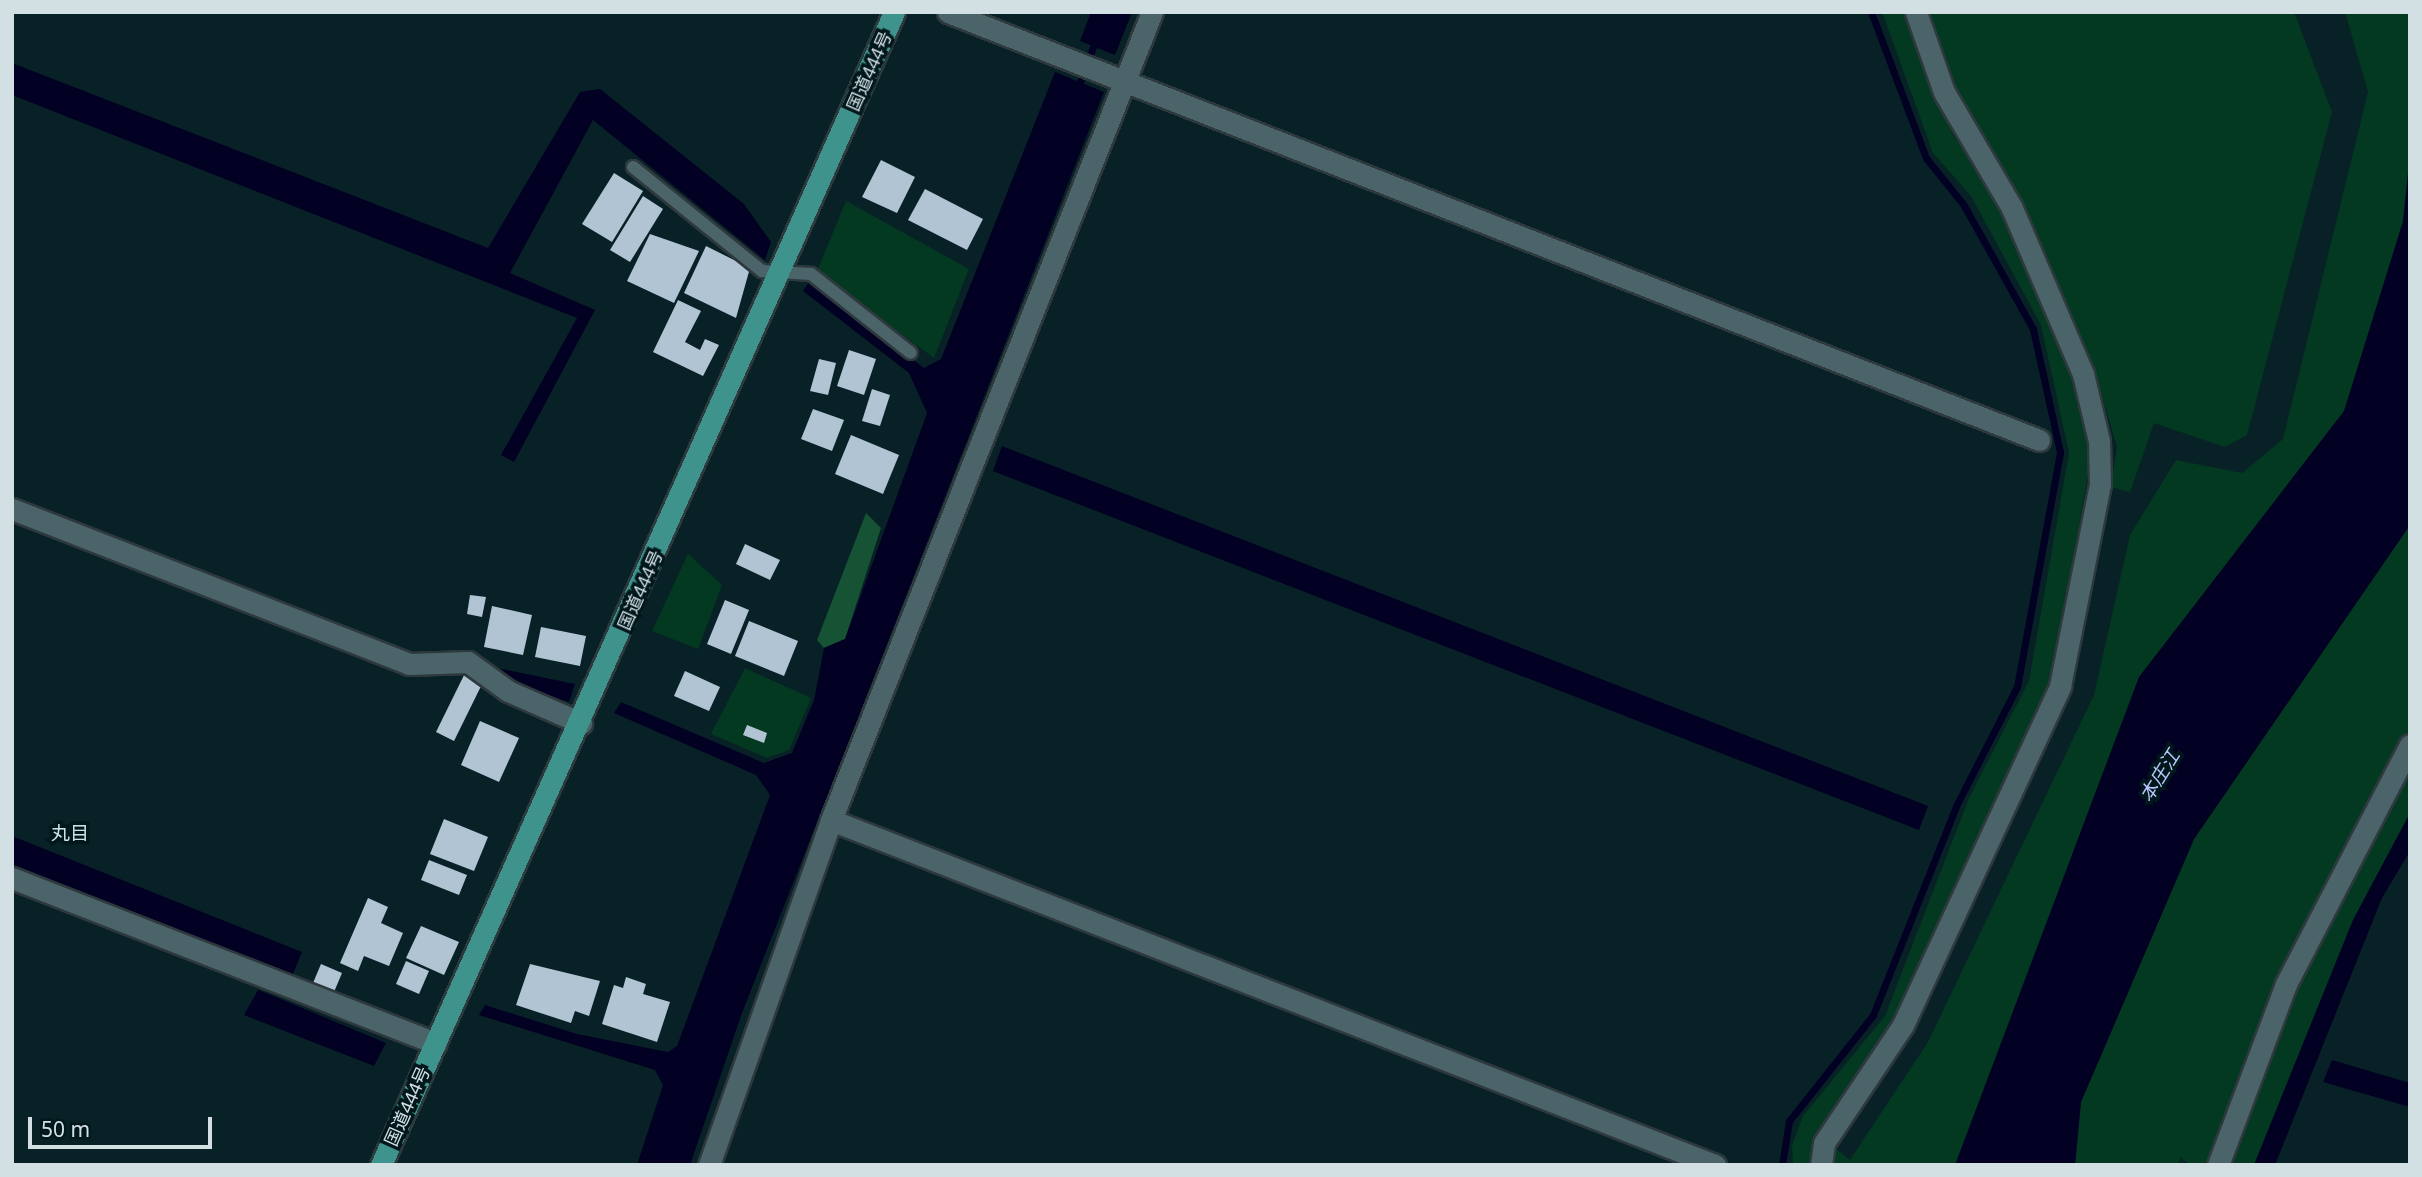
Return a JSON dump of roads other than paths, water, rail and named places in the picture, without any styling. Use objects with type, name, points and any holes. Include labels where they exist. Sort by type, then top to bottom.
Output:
[{"type":"highway","name":"国道444号","points":[[380,1165],[581,723],[894,12]]},
{"type":"street","points":[[948,12],[2039,440]]},
{"type":"street","points":[[709,1165],[831,820],[1152,12]]},
{"type":"street","points":[[1821,1165],[1824,1143],[1903,1024],[2060,686],[2100,484],[2099,441],[2083,374],[2012,208],[1944,92],[1916,12]]},
{"type":"street","points":[[12,509],[409,664],[468,662],[508,691],[581,723]]},
{"type":"street","points":[[2217,1165],[2292,973],[2410,746]]},
{"type":"street","points":[[831,820],[1715,1165]]},
{"type":"street","points":[[12,878],[436,1043]]},
{"type":"lane","points":[[633,167],[762,271],[781,270],[811,274],[911,353]]},
{"type":"water","points":[[1091,12],[1132,12],[1115,55],[1080,41]]},
{"type":"water","points":[[12,63],[488,248],[580,92],[600,89],[744,204],[771,242],[765,260],[593,120],[510,273],[595,310],[514,462],[501,455],[577,318],[12,95]]},
{"type":"water","points":[[1055,72],[1104,92],[742,1013],[690,1165],[637,1165],[663,1085],[655,1070],[479,1015],[485,1005],[577,1034],[668,1052],[677,1046],[770,795],[756,775],[614,713],[621,702],[764,763],[792,753],[814,700],[824,648],[845,639],[927,413],[909,373],[803,291],[809,282],[924,368],[941,359]]},
{"type":"water","name":"本庄江","points":[[2410,153],[2410,525],[2194,839],[2081,1102],[2075,1165],[1955,1165],[2139,677],[2344,411],[2403,221]]},
{"type":"water","points":[[1002,446],[1928,806],[1919,830],[993,471]]},
{"type":"water","points":[[497,668],[575,684],[569,702],[509,681]]},
{"type":"water","points":[[2410,813],[2410,851],[2382,898],[2275,1165],[2254,1165],[2353,920]]},
{"type":"water","points":[[12,836],[302,952],[292,976],[12,864]]},
{"type":"water","points":[[258,990],[386,1043],[374,1066],[244,1015]]},
{"type":"water","points":[[2332,1060],[2410,1083],[2410,1107],[2323,1082]]},
{"type":"waterway","points":[[1782,1165],[1789,1121],[1873,1015],[1956,806],[2017,687],[2060,452],[2033,329],[1963,204],[1926,158],[1871,12]]},
{"type":"waterway","points":[[1077,90],[1096,39]]},
{"type":"district","name":"丸目","points":[[70,834]]}]
